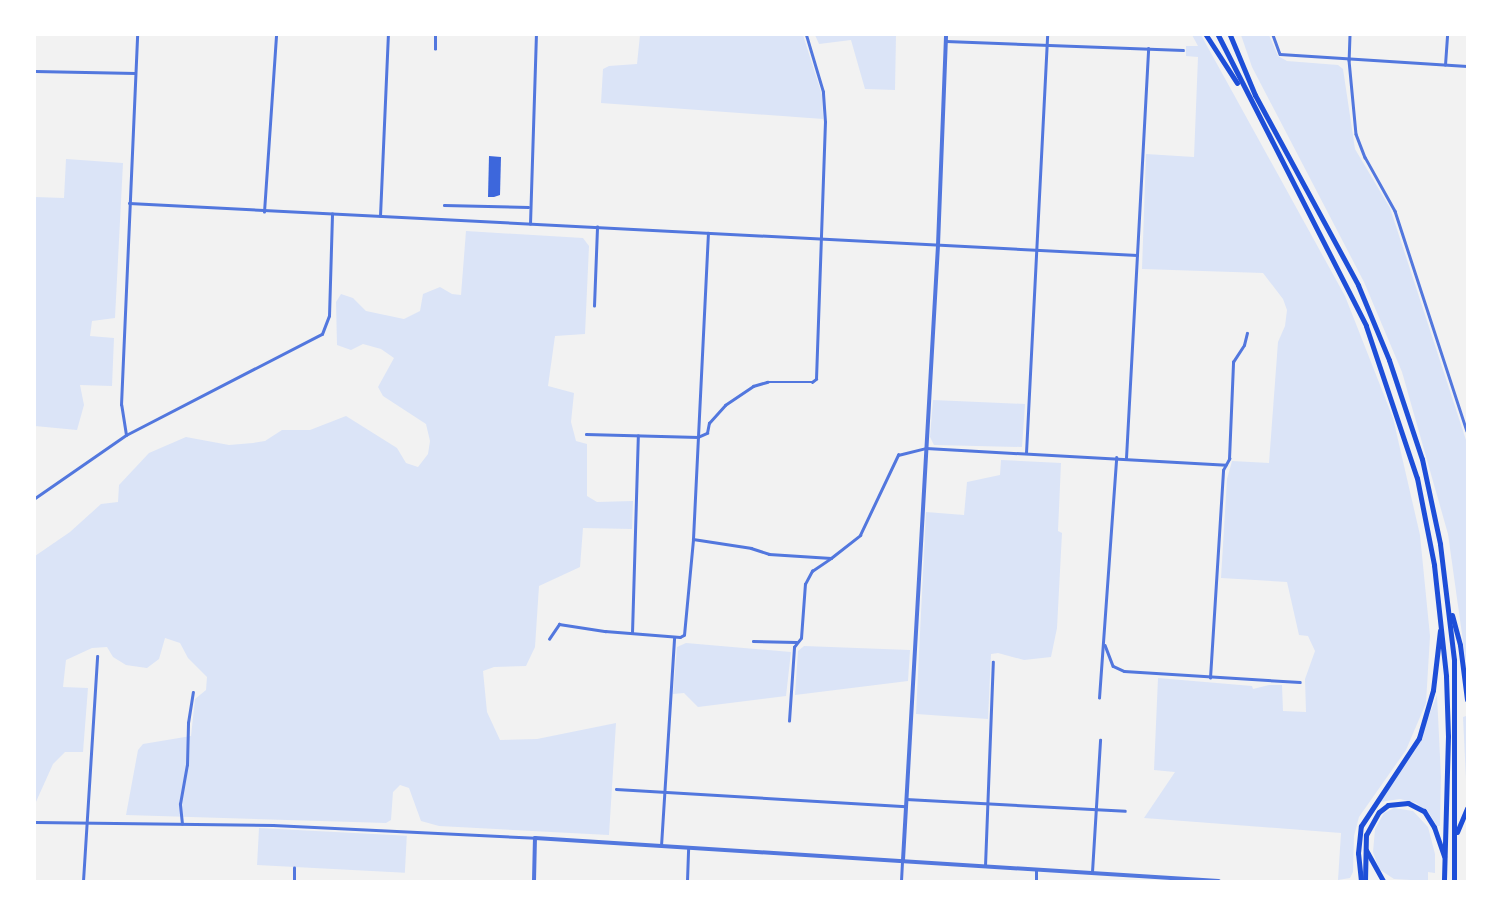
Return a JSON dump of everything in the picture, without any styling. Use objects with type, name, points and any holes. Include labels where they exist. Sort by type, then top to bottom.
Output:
[{"type":"highway","points":[[1206,35],[1246,96]]},
{"type":"highway","points":[[1218,35],[1246,96],[1344,278],[1386,376],[1417,478],[1441,617],[1448,736],[1444,881]]},
{"type":"highway","points":[[1231,35],[1255,95],[1358,285],[1379,332],[1422,459],[1440,544],[1448,601],[1456,718],[1454,881]]},
{"type":"highway","points":[[1448,601],[1460,645],[1467,700]]},
{"type":"highway","points":[[1361,881],[1358,853],[1361,826],[1419,738],[1433,690],[1441,617]]},
{"type":"highway","points":[[1365,881],[1364,847],[1366,835],[1379,812],[1398,802],[1408,803],[1424,811],[1430,819],[1445,859]]},
{"type":"highway","points":[[1456,834],[1467,808]]},
{"type":"highway","points":[[1364,847],[1384,881]]},
{"type":"street","points":[[126,435],[121,405],[137,35]]},
{"type":"street","points":[[264,212],[276,35]]},
{"type":"street","points":[[380,216],[388,35]]},
{"type":"street","points":[[435,35],[435,49]]},
{"type":"street","points":[[530,224],[528,207],[536,35]]},
{"type":"street","points":[[586,434],[698,437],[707,433],[712,419],[725,405],[753,386],[816,379],[821,241],[823,92],[806,35]]},
{"type":"street","points":[[901,881],[938,245],[946,35]]},
{"type":"street","points":[[1026,453],[1035,249],[1048,35]]},
{"type":"street","points":[[1273,35],[1280,54],[1349,60],[1467,66]]},
{"type":"street","points":[[1350,35],[1349,60],[1356,134],[1365,157],[1395,211],[1467,431]]},
{"type":"street","points":[[1445,65],[1447,35]]},
{"type":"street","points":[[946,41],[1182,50]]},
{"type":"street","points":[[1126,458],[1148,49]]},
{"type":"street","points":[[35,71],[135,73]]},
{"type":"street","points":[[129,203],[264,212],[708,233],[821,241],[1137,255]]},
{"type":"street","points":[[444,204],[528,207]]},
{"type":"street","points":[[35,498],[126,435],[322,334],[329,316],[332,214]]},
{"type":"street","points":[[594,306],[597,227]]},
{"type":"street","points":[[550,639],[559,624],[674,637],[682,637],[684,633],[693,539],[708,233]]},
{"type":"street","points":[[1210,678],[1233,362],[1244,345],[1247,333]]},
{"type":"street","points":[[632,633],[638,436]]},
{"type":"street","points":[[754,641],[796,642],[801,638],[807,577],[860,535],[898,456],[926,448],[1226,464]]},
{"type":"street","points":[[1099,698],[1116,458]]},
{"type":"street","points":[[693,539],[751,548],[769,554],[831,558]]},
{"type":"street","points":[[660,847],[674,637]]},
{"type":"street","points":[[788,721],[796,642]]},
{"type":"street","points":[[1104,644],[1113,666],[1124,672],[1300,682]]},
{"type":"street","points":[[83,881],[97,656]]},
{"type":"street","points":[[985,866],[992,662]]},
{"type":"street","points":[[182,824],[180,804],[187,765],[188,723],[193,692]]},
{"type":"street","points":[[1092,872],[1100,740]]},
{"type":"street","points":[[616,789],[906,806]]},
{"type":"street","points":[[906,799],[1125,811]]},
{"type":"street","points":[[35,822],[292,825],[902,860],[1219,881]]},
{"type":"street","points":[[534,881],[535,838]]},
{"type":"street","points":[[687,881],[688,849]]},
{"type":"street","points":[[294,868],[294,881]]},
{"type":"street","points":[[1036,870],[1036,881]]},
{"type":"street","points":[[1128,881],[1129,874]]},
{"type":"shaded area","points":[[640,35],[803,35],[822,95],[823,119],[601,103],[603,69],[609,66],[637,64]]},
{"type":"shaded area","points":[[815,35],[896,35],[895,90],[865,89],[851,40],[819,44]]},
{"type":"shaded area","points":[[1192,35],[1201,35],[1345,296],[1393,418],[1420,535],[1430,636],[1426,703],[1406,750],[1359,817],[1354,836],[1353,872],[1350,878],[1338,880],[1341,833],[1144,818],[1175,772],[1154,770],[1158,678],[1252,686],[1253,689],[1269,685],[1282,685],[1283,711],[1306,712],[1305,679],[1315,651],[1308,636],[1299,635],[1287,582],[1221,578],[1227,479],[1232,461],[1269,463],[1278,342],[1285,326],[1287,310],[1283,299],[1263,273],[1142,269],[1146,154],[1194,157],[1198,57],[1186,56],[1186,46],[1198,46]]},
{"type":"shaded area","points":[[1241,35],[1269,35],[1278,56],[1287,61],[1338,65],[1343,69],[1355,149],[1390,208],[1467,443],[1467,670],[1448,534],[1402,372],[1364,282],[1252,67]]},
{"type":"shaded area","points":[[66,159],[123,163],[115,318],[92,321],[90,336],[114,338],[112,386],[80,385],[84,405],[77,430],[35,426],[35,197],[64,198]]},
{"type":"shaded area","points":[[466,231],[583,238],[589,246],[585,334],[555,336],[548,386],[574,393],[571,422],[576,441],[587,444],[587,496],[597,502],[633,501],[632,529],[583,528],[580,567],[539,586],[535,647],[526,666],[494,667],[483,671],[487,712],[500,740],[537,739],[616,723],[609,835],[439,826],[421,821],[409,788],[400,785],[393,792],[391,820],[386,823],[126,815],[138,750],[143,744],[191,736],[195,699],[206,690],[207,677],[188,658],[180,643],[165,638],[159,659],[147,668],[126,665],[113,657],[107,647],[92,648],[66,660],[63,687],[88,688],[83,752],[65,752],[53,764],[35,804],[35,556],[70,532],[101,504],[118,502],[119,485],[149,453],[186,437],[229,445],[253,443],[265,441],[282,430],[310,430],[346,416],[397,448],[406,463],[418,467],[428,454],[430,441],[426,424],[383,396],[378,387],[394,358],[381,349],[363,344],[351,350],[337,345],[336,302],[341,294],[353,298],[366,311],[404,319],[420,311],[423,294],[440,287],[452,294],[461,295]]},
{"type":"shaded area","points":[[933,400],[1025,404],[1022,447],[934,445],[930,437]]},
{"type":"shaded area","points":[[1001,460],[1061,463],[1058,531],[1062,533],[1057,628],[1051,657],[1024,660],[998,653],[991,654],[988,719],[916,714],[926,512],[964,515],[967,482],[1000,475]]},
{"type":"shaded area","points":[[686,643],[791,652],[786,696],[698,707],[684,693],[673,694],[677,647]]},
{"type":"shaded area","points":[[804,646],[910,650],[908,681],[795,695],[798,651]]},
{"type":"shaded area","points":[[1437,695],[1441,777],[1440,826],[1437,826],[1429,813],[1416,803],[1400,799],[1380,802],[1416,749]]},
{"type":"shaded area","points":[[1466,716],[1467,723],[1467,799],[1463,717]]},
{"type":"shaded area","points":[[1394,808],[1413,811],[1428,827],[1435,854],[1435,873],[1428,872],[1428,881],[1394,879],[1379,869],[1373,852],[1375,829],[1384,813]]},
{"type":"shaded area","points":[[259,828],[407,836],[405,873],[257,865]]},
{"type":"building","points":[[489,156],[501,157],[500,195],[494,197],[488,197]]}]
